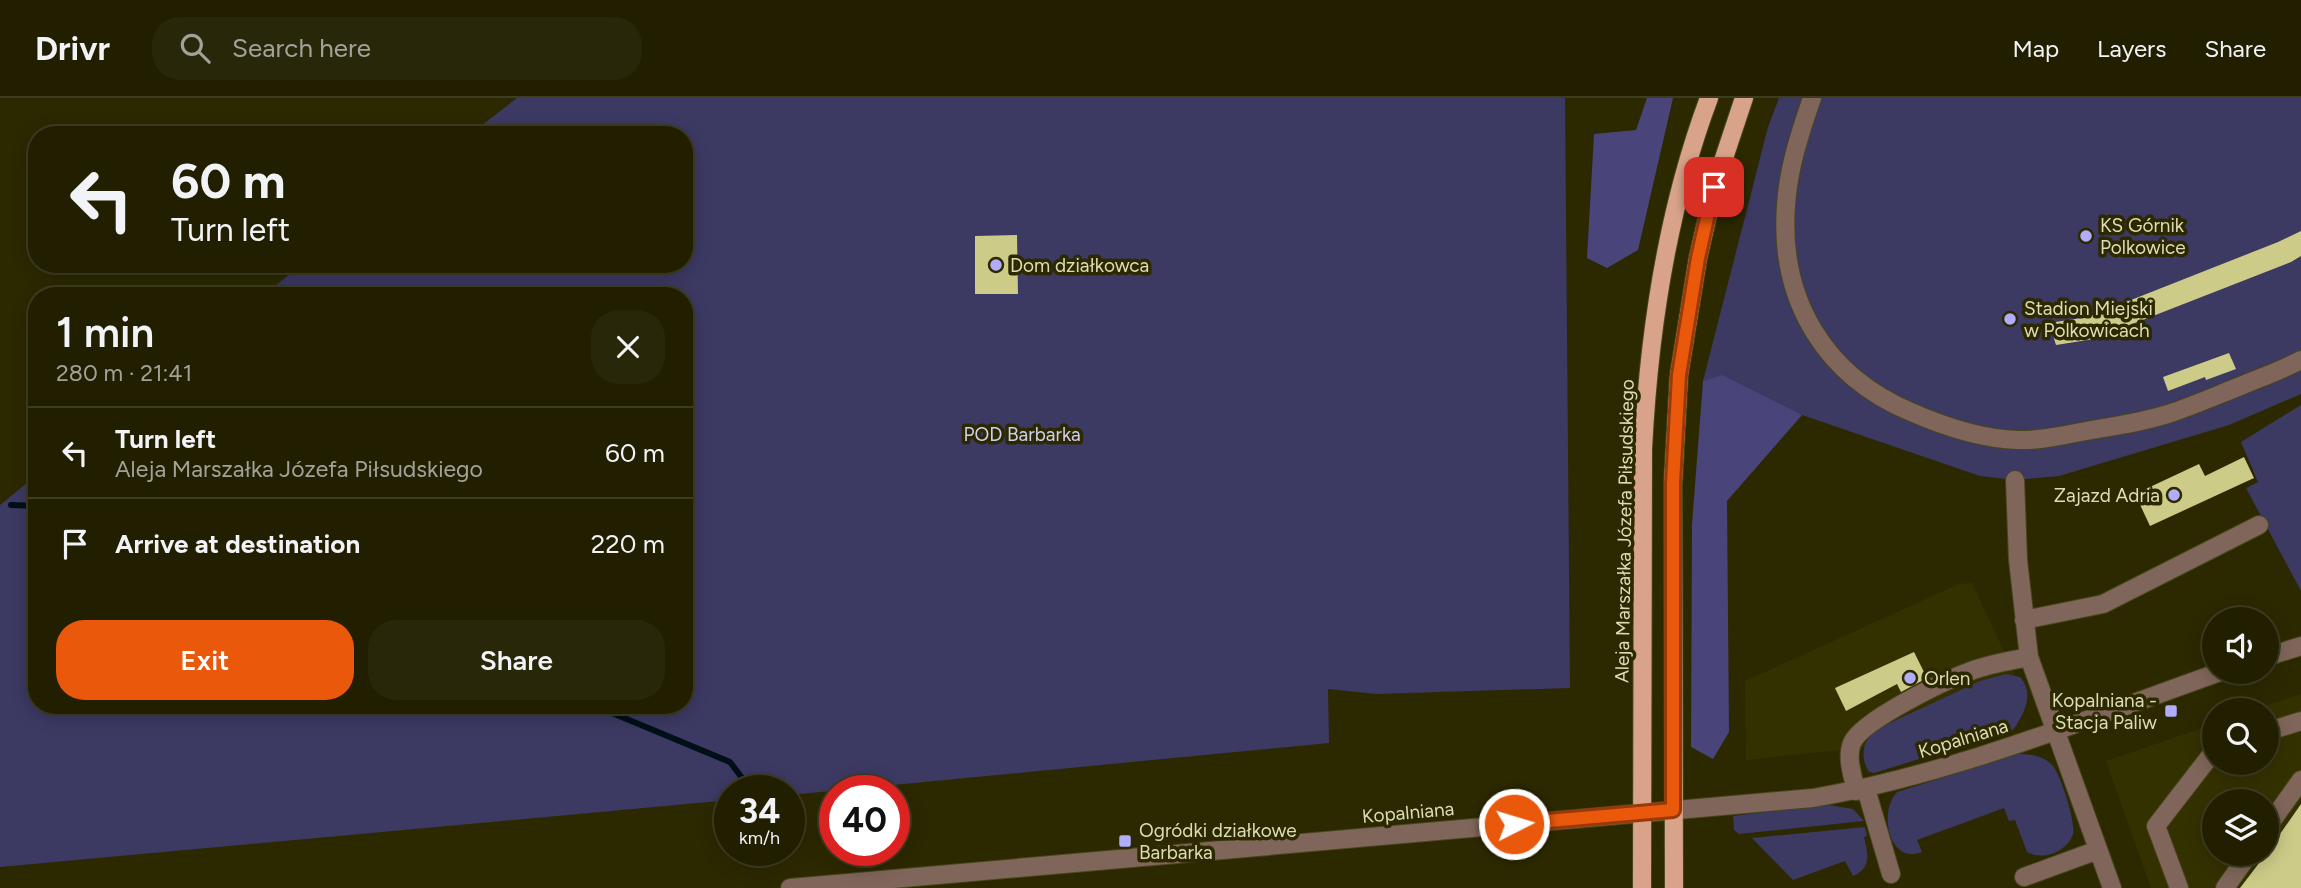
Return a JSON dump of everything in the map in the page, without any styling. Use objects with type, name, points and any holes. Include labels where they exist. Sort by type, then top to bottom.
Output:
[{"type":"main road","name":"Aleja Marszałka Józefa Piłsudskiego","points":[[1642,888],[1643,449],[1646,379],[1664,260],[1709,98]]},
{"type":"main road","points":[[1674,888],[1673,483],[1679,375],[1698,258],[1714,187],[1744,98]]},
{"type":"street","points":[[1812,98],[1797,146],[1786,206],[1788,251],[1793,279],[1801,305],[1823,347],[1866,388],[1893,405],[1954,428],[1984,435],[2018,440],[2040,438],[2137,422],[2173,412],[2301,360]]},
{"type":"street","points":[[2015,480],[2018,560],[2029,657],[2112,888]]},
{"type":"street","points":[[2024,620],[2103,604],[2259,525]]},
{"type":"street","points":[[2279,653],[2301,646]]},
{"type":"street","points":[[1891,874],[1849,759],[1851,744],[1861,732],[1897,706],[1971,670],[2029,657]]},
{"type":"street","name":"Kopalniana","points":[[790,888],[1796,800],[1861,790],[2055,730],[2202,678]]},
{"type":"street","points":[[2279,728],[2301,721]]},
{"type":"street","points":[[2179,888],[2156,826],[2202,767]]},
{"type":"street","points":[[2279,811],[2301,780]]},
{"type":"street","points":[[2024,877],[2098,850]]},
{"type":"street","points":[[2225,888],[2241,866]]},
{"type":"shaded area","points":[[1647,98],[1673,98],[1638,250],[1607,268],[1587,258],[1594,134],[1636,130]]},
{"type":"shaded area","points":[[1722,375],[1802,415],[1727,501],[1729,732],[1713,759],[1691,747],[1692,524],[1703,381]]},
{"type":"shaded area","points":[[1972,583],[2024,694],[1869,747],[1746,760],[1745,681],[1959,584]]},
{"type":"shaded area","points":[[2301,694],[2301,888],[2151,888],[2106,761],[2202,728],[2202,775],[2279,775],[2279,701]]},
{"type":"green space","name":"POD Barbarka","points":[[517,98],[1565,98],[1570,688],[1376,694],[1328,689],[1329,743],[910,783],[910,775],[819,775],[819,792],[805,793],[805,775],[714,775],[714,801],[0,867],[0,505],[28,482],[28,714],[693,714],[693,287],[274,287],[291,273],[693,273],[693,126],[481,126]]},
{"type":"green space","name":"Stadion Miejski w Polkowicach","points":[[1779,98],[2301,98],[2301,394],[2229,425],[2059,476],[2015,480],[1980,476],[1703,381],[1768,127]]},
{"type":"green space","points":[[2301,405],[2301,591],[2246,488],[2258,482],[2241,442]]},
{"type":"green space","points":[[2006,674],[2020,677],[2027,690],[2024,711],[2013,730],[1874,773],[1869,772],[1863,754],[1868,738],[1877,729],[1980,681]]},
{"type":"green space","points":[[2018,754],[2046,760],[2060,779],[2073,828],[2073,834],[2066,846],[2047,855],[2027,852],[2015,820],[2009,821],[2004,808],[1917,840],[1922,852],[1911,854],[1901,851],[1895,844],[1890,834],[1888,812],[1897,792]]},
{"type":"green space","points":[[1829,805],[1853,809],[1864,821],[1739,834],[1734,830],[1733,816]]},
{"type":"green space","points":[[1865,827],[1866,865],[1853,876],[1845,861],[1793,880],[1752,838]]},
{"type":"building","points":[[2301,231],[2301,256],[2291,262],[2094,339],[2056,345],[2049,323],[2088,317]]},
{"type":"building","name":"Dom działkowca","points":[[1017,235],[1018,294],[975,294],[975,236]]},
{"type":"building","points":[[2229,353],[2236,369],[2168,391],[2163,377]]},
{"type":"building","name":"Zajazd Adria","points":[[2244,457],[2254,478],[2150,526],[2135,494],[2199,464],[2205,476]]},
{"type":"building","points":[[1914,652],[1927,678],[1901,692],[1897,684],[1846,711],[1835,688]]},
{"type":"building","points":[[2301,804],[2301,888],[2240,888],[2257,866],[2279,866],[2279,835]]},
{"type":"waterway","points":[[11,505],[28,506]]},
{"type":"waterway","points":[[615,714],[730,762],[740,775]]},
{"type":"place","name":"KS Górnik Polkowice","points":[[2086,236]]},
{"type":"place","name":"Dom działkowca","points":[[996,265]]},
{"type":"place","name":"Stadion Miejski w Polkowicach","points":[[2010,319]]},
{"type":"place","name":"Zajazd Adria","points":[[2174,495]]},
{"type":"place","name":"Orlen","points":[[1910,678]]},
{"type":"place","name":"Kopalniana - Stacja Paliw","points":[[2171,711]]},
{"type":"place","name":"Ogródki działkowe Barbarka","points":[[1125,841]]},
{"type":"route","points":[[1514,824],[1673,810],[1673,483],[1679,375],[1698,258],[1714,187]]}]
